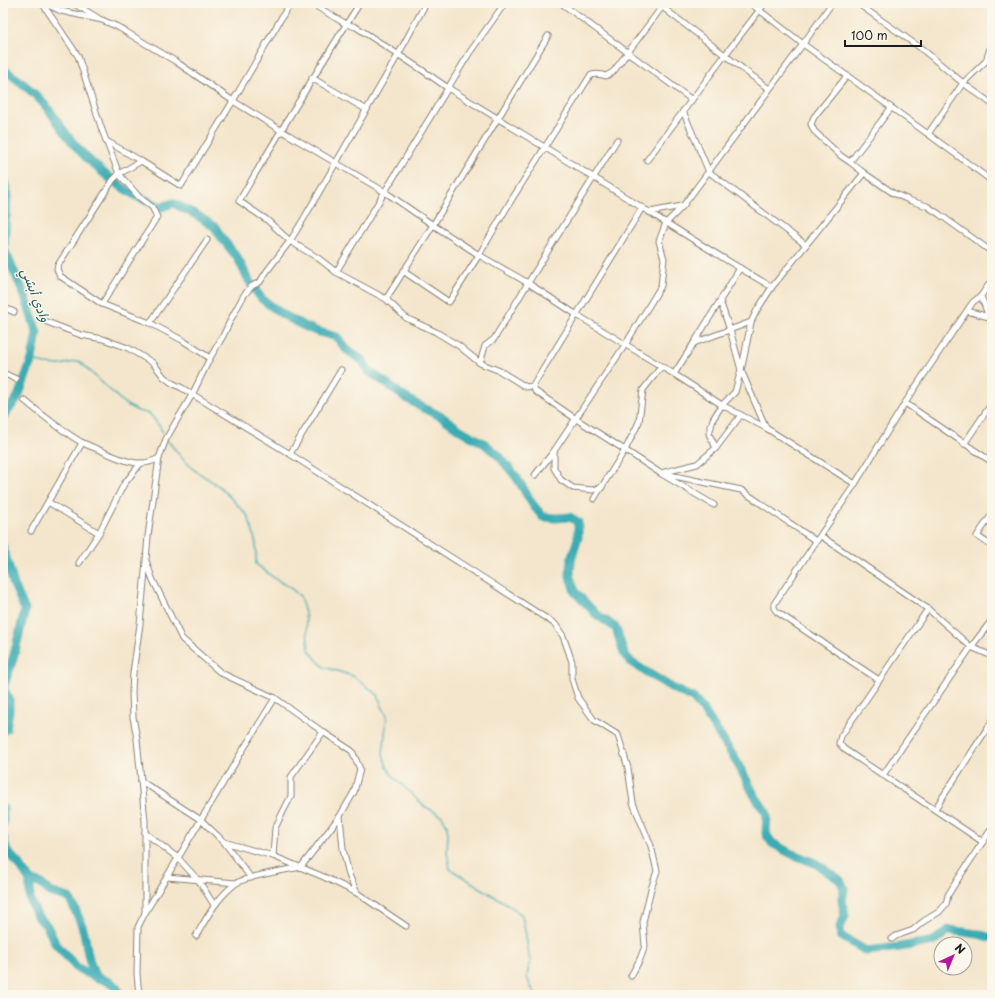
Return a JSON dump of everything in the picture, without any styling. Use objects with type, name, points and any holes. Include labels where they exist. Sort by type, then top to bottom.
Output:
[{"type":"street","points":[[43,3],[61,11],[102,20]]},
{"type":"street","points":[[43,3],[78,56],[102,130],[108,142],[119,174],[139,197],[152,207],[157,217],[102,304]]},
{"type":"street","points":[[73,3],[102,20],[118,27],[175,61],[233,101],[385,192],[433,225],[528,283],[576,315],[674,374],[722,405],[766,428],[855,484]]},
{"type":"street","points":[[108,142],[142,161],[181,186],[291,3]]},
{"type":"street","points":[[311,3],[346,24],[356,27],[497,119],[772,287]]},
{"type":"street","points":[[360,3],[312,78],[282,131],[239,201],[267,220],[290,241],[318,258],[336,272],[386,299],[406,318],[454,342],[480,363],[500,371],[526,387],[533,386]]},
{"type":"street","points":[[145,913],[145,821],[137,739],[133,717],[132,692],[148,536],[159,458],[166,439],[192,395],[244,295],[252,286],[260,282],[290,241],[367,110],[426,3]]},
{"type":"street","points":[[336,272],[470,52],[505,3]]},
{"type":"street","points":[[561,3],[692,100]]},
{"type":"street","points":[[658,3],[664,5],[725,55],[769,88]]},
{"type":"street","points":[[750,3],[803,44],[992,181]]},
{"type":"street","points":[[647,160],[765,3]]},
{"type":"street","points":[[535,475],[576,419],[625,345],[661,286],[664,259],[659,241],[666,223],[683,206],[832,3]]},
{"type":"street","points":[[857,3],[922,49],[963,83],[992,104]]},
{"type":"street","points":[[404,271],[449,302],[590,76],[593,74],[598,74],[606,76],[613,72],[664,5]]},
{"type":"street","points":[[386,299],[433,225],[548,36]]},
{"type":"street","points":[[928,134],[963,83],[986,61],[992,42]]},
{"type":"street","points":[[847,76],[814,116],[811,124],[814,131],[841,156],[893,193],[927,206],[992,252]]},
{"type":"street","points":[[312,78],[367,110]]},
{"type":"street","points":[[850,162],[891,108]]},
{"type":"street","points":[[684,111],[708,172],[806,244]]},
{"type":"street","points":[[480,363],[484,346],[494,339],[617,140]]},
{"type":"street","points":[[142,161],[119,174],[113,180],[58,265],[58,273],[102,304],[150,323],[182,340],[210,358]]},
{"type":"street","points":[[716,448],[709,434],[713,419],[722,405],[735,392],[751,322],[757,310],[772,287],[864,173]]},
{"type":"street","points":[[650,212],[683,206]]},
{"type":"street","points":[[533,386],[642,208]]},
{"type":"street","points":[[150,323],[207,240]]},
{"type":"street","points":[[674,374],[740,268]]},
{"type":"street","points":[[880,680],[777,612],[774,608],[774,604],[855,484],[905,403],[973,302],[981,296],[992,280]]},
{"type":"street","points":[[981,296],[991,318]]},
{"type":"street","points":[[720,301],[741,370],[766,428]]},
{"type":"street","points":[[3,307],[14,312]]},
{"type":"street","points":[[968,311],[991,318]]},
{"type":"street","points":[[47,322],[81,335],[103,339],[128,348],[153,363],[168,380],[290,454],[555,624],[563,636],[572,662],[572,675],[578,698],[594,720],[618,735],[628,768],[633,803],[651,846],[657,871],[643,922],[645,946],[631,976]]},
{"type":"street","points":[[694,343],[751,322]]},
{"type":"street","points":[[594,499],[625,450],[639,422],[643,390],[661,367]]},
{"type":"street","points":[[290,454],[341,370]]},
{"type":"street","points":[[3,373],[16,379]]},
{"type":"street","points":[[533,386],[535,391],[576,419],[660,473],[714,505]]},
{"type":"street","points":[[24,400],[46,418],[82,443],[128,462],[141,463],[154,461],[159,458]]},
{"type":"street","points":[[905,403],[992,462]]},
{"type":"street","points":[[964,444],[992,403]]},
{"type":"street","points":[[660,473],[697,464],[716,448],[741,415]]},
{"type":"street","points":[[31,530],[82,443]]},
{"type":"street","points":[[554,451],[554,468],[561,480],[573,488],[593,490],[602,487]]},
{"type":"street","points":[[79,563],[99,533],[124,484],[141,463]]},
{"type":"street","points":[[660,473],[741,490],[816,541]]},
{"type":"street","points":[[48,502],[99,533]]},
{"type":"street","points":[[992,514],[977,536],[992,546]]},
{"type":"street","points":[[820,536],[928,609],[971,647],[992,656]]},
{"type":"street","points":[[146,561],[152,578],[182,639],[221,673],[275,698],[352,751],[360,769],[354,792],[340,816],[301,867],[251,878],[236,883],[199,881],[167,877]]},
{"type":"street","points":[[928,609],[841,736],[839,743],[844,749],[983,842]]},
{"type":"street","points":[[883,774],[971,647],[992,620]]},
{"type":"street","points":[[139,995],[137,974],[138,927],[275,698]]},
{"type":"street","points":[[935,809],[992,721]]},
{"type":"street","points":[[273,856],[275,828],[291,796],[291,777],[323,732]]},
{"type":"street","points":[[141,781],[201,820],[224,842],[251,878]]},
{"type":"street","points":[[340,816],[349,875],[357,893]]},
{"type":"street","points":[[892,939],[913,930],[939,912],[946,904],[948,895],[992,828]]},
{"type":"street","points":[[145,833],[178,858],[199,881],[214,905]]},
{"type":"street","points":[[224,842],[273,856],[324,877],[357,893],[406,926]]},
{"type":"street","points":[[196,936],[214,905],[236,883]]},
{"type":"waterway","points":[[3,69],[20,81],[45,105],[80,151],[113,181],[140,198],[162,207],[173,203],[195,214],[215,227],[237,257],[252,286],[262,299],[282,314],[302,325],[337,337],[346,349],[363,361],[368,371],[403,396],[442,417],[462,431],[485,444],[499,456],[517,478],[533,505],[543,517],[570,517],[578,522],[578,538],[571,560],[570,576],[575,592],[596,614],[616,628],[624,654],[632,663],[674,689],[693,698],[704,711],[735,759],[755,796],[767,814],[766,834],[772,843],[790,853],[815,863],[840,880],[844,888],[842,901],[845,916],[840,927],[841,936],[866,951],[934,941],[949,930],[978,934],[992,938]]},
{"type":"waterway","name":"وادي أبشي","points":[[3,177],[7,193],[4,249],[25,296],[37,333],[32,359],[18,397],[3,417]]},
{"type":"waterway","points":[[32,359],[44,364],[60,365],[79,361],[125,404],[138,411],[150,414],[160,427],[165,437]]},
{"type":"waterway","points":[[167,440],[193,469],[220,487],[248,516],[256,544],[256,564],[300,596],[305,613],[309,650],[317,660],[324,667],[353,676],[378,695],[387,716],[383,754],[387,767],[392,775],[424,806],[442,816],[447,825],[447,852],[450,869],[522,915],[530,961],[527,977],[536,995]]},
{"type":"waterway","name":"وادي أبشي","points":[[3,547],[14,585],[25,610],[14,655],[3,688]]},
{"type":"waterway","points":[[3,688],[9,699],[9,711],[6,729],[3,731]]},
{"type":"waterway","points":[[3,808],[3,824]]},
{"type":"waterway","points":[[3,837],[7,852],[19,864],[30,881],[40,883],[50,892],[69,898],[83,928],[89,957],[94,972],[100,978],[114,985],[122,995]]},
{"type":"waterway","points":[[30,881],[30,899],[37,916],[47,926],[55,943],[76,967],[97,978]]}]
